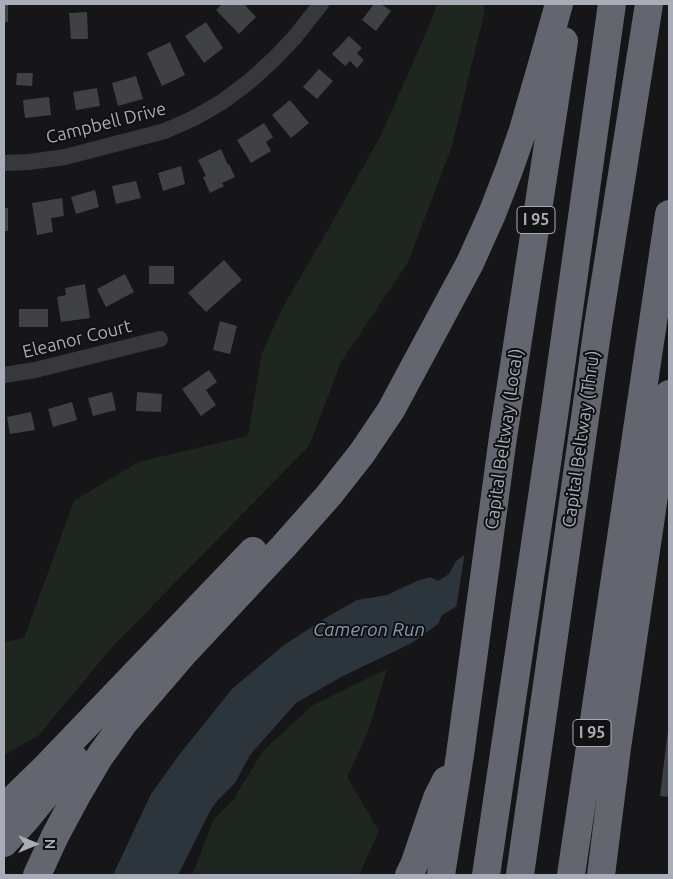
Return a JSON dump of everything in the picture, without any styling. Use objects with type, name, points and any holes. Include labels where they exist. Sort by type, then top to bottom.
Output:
[{"type":"highway","points":[[37,875],[77,795],[100,756],[123,724],[184,653],[329,495],[362,453],[391,410],[470,264],[498,197],[523,130],[559,4]]},
{"type":"highway","name":"Capital Beltway (Local)","points":[[441,875],[460,755],[503,437],[570,4]]},
{"type":"highway","name":"Capital Beltway (Thru)","points":[[486,875],[612,4]]},
{"type":"highway","name":"Capital Beltway (Thru)","points":[[520,875],[599,316],[648,4]]},
{"type":"highway","name":"I 95","points":[[571,875],[669,214]]},
{"type":"highway","points":[[4,808],[148,662],[304,497],[369,422],[421,354]]},
{"type":"highway","points":[[601,875],[617,748],[669,394]]},
{"type":"highway","points":[[4,843],[72,763],[148,662]]},
{"type":"highway","points":[[409,875],[437,798],[460,755]]},
{"type":"street","name":"Campbell Drive","points":[[4,163],[65,157],[165,131],[194,118],[222,102],[250,81],[280,52],[322,4]]},
{"type":"street","name":"Eleanor Court","points":[[4,376],[160,339]]},
{"type":"shaded area","points":[[437,4],[484,4],[484,14],[452,146],[408,262],[341,362],[309,446],[113,646],[38,736],[4,755],[4,642],[24,638],[74,501],[138,462],[248,436],[262,353],[283,307],[381,135]]},
{"type":"shaded area","points":[[387,669],[368,732],[347,777],[379,831],[359,875],[192,875],[214,819],[233,800],[263,751],[313,705]]},
{"type":"water","name":"Cameron Run","points":[[669,465],[669,518],[635,530],[578,527],[509,575],[442,615],[438,624],[412,643],[343,676],[296,703],[250,755],[235,783],[210,811],[178,875],[113,875],[151,794],[179,755],[232,689],[284,645],[357,600],[387,595],[430,577],[438,581],[449,574],[456,561],[520,513],[599,484]]},
{"type":"pier","points":[[669,462],[669,521],[636,533],[578,530],[511,577],[456,609],[465,552],[519,511],[550,495],[577,485],[641,474]]},
{"type":"building","points":[[4,4],[8,4],[8,22],[4,22]]},
{"type":"building","points":[[222,4],[244,4],[256,17],[239,34],[216,10]]},
{"type":"building","points":[[374,4],[381,4],[391,11],[376,31],[362,20]]},
{"type":"building","points":[[87,12],[88,39],[71,39],[69,13]]},
{"type":"building","points":[[206,22],[223,48],[204,63],[185,36]]},
{"type":"building","points":[[349,36],[362,48],[357,53],[364,60],[357,68],[350,61],[345,66],[332,54]]},
{"type":"building","points":[[170,42],[185,75],[162,86],[147,53]]},
{"type":"building","points":[[319,69],[333,81],[317,99],[303,87]]},
{"type":"building","points":[[17,73],[33,73],[32,86],[16,85]]},
{"type":"building","points":[[136,76],[143,99],[118,106],[112,83]]},
{"type":"building","points":[[97,88],[100,106],[76,110],[73,92]]},
{"type":"building","points":[[49,97],[51,115],[25,118],[23,100]]},
{"type":"building","points":[[290,100],[309,123],[291,138],[272,115]]},
{"type":"building","points":[[264,123],[273,137],[266,142],[271,151],[251,163],[237,140]]},
{"type":"building","points":[[221,149],[235,177],[222,183],[224,186],[210,193],[203,177],[206,176],[198,160]]},
{"type":"building","points":[[181,166],[185,184],[163,191],[158,173]]},
{"type":"building","points":[[136,181],[141,198],[116,204],[112,186]]},
{"type":"building","points":[[95,190],[99,207],[76,214],[71,197]]},
{"type":"building","points":[[62,198],[64,216],[51,218],[53,232],[37,235],[32,203]]},
{"type":"building","points":[[4,208],[8,208],[8,231],[4,231]]},
{"type":"building","points":[[224,260],[242,280],[206,312],[188,293]]},
{"type":"building","points":[[149,266],[174,266],[174,284],[149,284]]},
{"type":"building","points":[[125,274],[134,292],[106,307],[97,289]]},
{"type":"building","points":[[85,284],[90,318],[61,322],[57,297],[66,295],[65,288]]},
{"type":"building","points":[[19,309],[48,309],[48,327],[19,327]]},
{"type":"building","points":[[220,321],[237,326],[230,354],[213,350]]},
{"type":"building","points":[[209,370],[217,382],[206,390],[216,405],[201,416],[182,389]]},
{"type":"building","points":[[112,392],[116,410],[93,416],[88,398]]},
{"type":"building","points":[[137,392],[162,394],[161,412],[136,411]]},
{"type":"building","points":[[72,402],[77,420],[53,427],[48,409]]},
{"type":"building","points":[[31,412],[35,430],[10,434],[7,417]]},
{"type":"building","points":[[669,730],[669,797],[660,796]]}]
